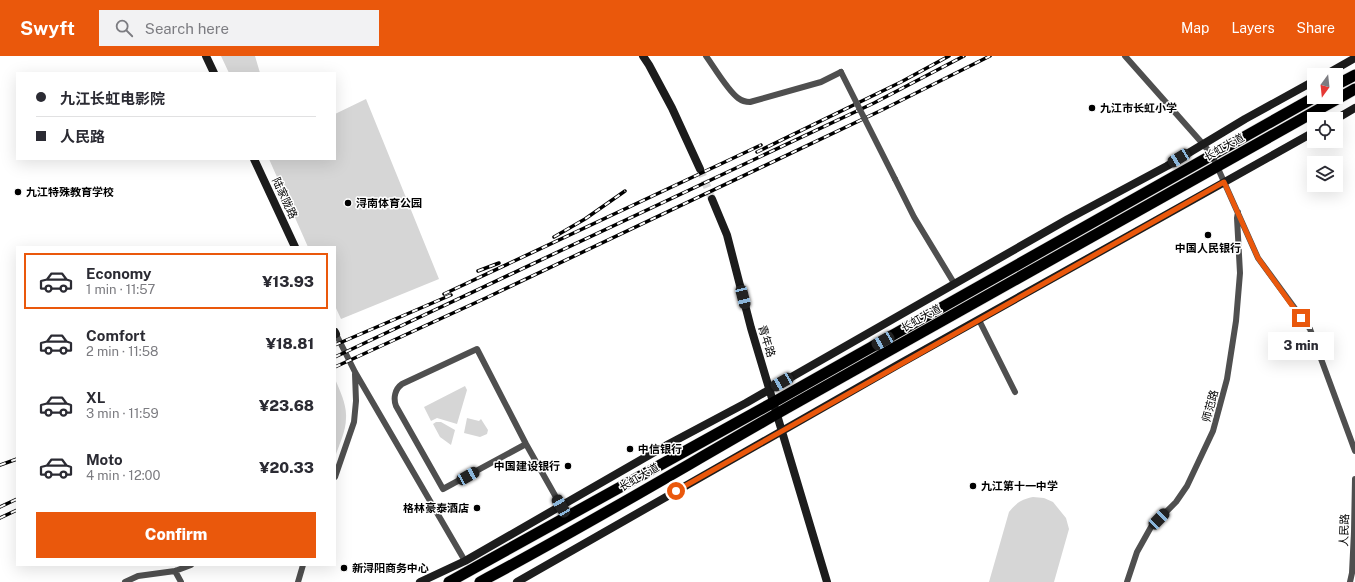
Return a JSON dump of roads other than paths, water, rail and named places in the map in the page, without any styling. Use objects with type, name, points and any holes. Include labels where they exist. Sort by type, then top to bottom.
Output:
[{"type":"highway","points":[[1343,81],[1355,75]]},
{"type":"highway","name":"长虹大道","points":[[480,582],[542,549],[777,414],[1355,89]]},
{"type":"highway","name":"长虹大道","points":[[449,582],[774,402],[1307,102]]},
{"type":"street","points":[[206,56],[214,72]]},
{"type":"street","points":[[643,56],[672,108],[700,169]]},
{"type":"street","points":[[706,56],[733,93],[745,102],[750,102],[821,82],[841,72],[914,218],[954,283]]},
{"type":"street","points":[[1125,56],[1212,155],[1258,258],[1310,330],[1355,451]]},
{"type":"street","points":[[1337,68],[1355,58]]},
{"type":"street","points":[[420,582],[465,560],[665,446],[770,389],[1068,219],[1167,166],[1245,119],[1307,85]]},
{"type":"street","points":[[1343,115],[1355,108]]},
{"type":"street","points":[[517,582],[978,320],[1307,136]]},
{"type":"street","name":"陆家陇路","points":[[254,160],[295,246]]},
{"type":"street","name":"青年路","points":[[712,199],[728,235],[751,328],[827,582]]},
{"type":"street","name":"师范路","points":[[1127,582],[1137,552],[1151,527],[1176,502],[1187,486],[1213,431],[1227,379],[1236,321],[1240,273],[1238,212]]},
{"type":"street","points":[[978,320],[1015,392]]},
{"type":"street","points":[[336,333],[355,372],[465,560]]},
{"type":"street","points":[[526,444],[443,489],[396,406],[396,391],[402,384],[477,349],[526,444],[561,506]]},
{"type":"street","points":[[336,474],[354,422],[356,401],[355,372]]},
{"type":"street","name":"人民路","points":[[1350,582],[1354,546],[1355,479]]},
{"type":"street","points":[[125,582],[138,576],[175,571],[188,566]]},
{"type":"street","points":[[298,582],[303,566]]},
{"type":"street","points":[[175,571],[181,582]]},
{"type":"tunnel","points":[[700,169],[712,199]]},
{"type":"railway","points":[[757,152],[901,82],[949,56]]},
{"type":"railway","points":[[336,357],[874,103],[964,56]]},
{"type":"railway","points":[[336,367],[488,297],[882,110],[990,56]]},
{"type":"railway","points":[[444,294],[761,145]]},
{"type":"railway","points":[[554,237],[585,219],[625,191]]},
{"type":"railway","points":[[478,271],[499,263]]},
{"type":"railway","points":[[336,345],[451,295]]},
{"type":"railway","points":[[0,465],[16,459]]},
{"type":"railway","points":[[0,507],[16,499]]},
{"type":"railway","points":[[0,518],[16,510]]},
{"type":"place","name":"九江市长虹小学","points":[[1092,108]]},
{"type":"place","name":"九江特殊教育学校","points":[[18,192]]},
{"type":"place","name":"浔南体育公园","points":[[348,203]]},
{"type":"place","name":"中国人民银行","points":[[1208,235]]},
{"type":"place","name":"中信银行","points":[[630,449]]},
{"type":"place","name":"中国建设银行","points":[[568,466]]},
{"type":"place","name":"九江第十一中学","points":[[973,486]]},
{"type":"place","name":"格林豪泰酒店","points":[[477,508]]},
{"type":"place","name":"新浔阳商务中心","points":[[344,568]]}]
